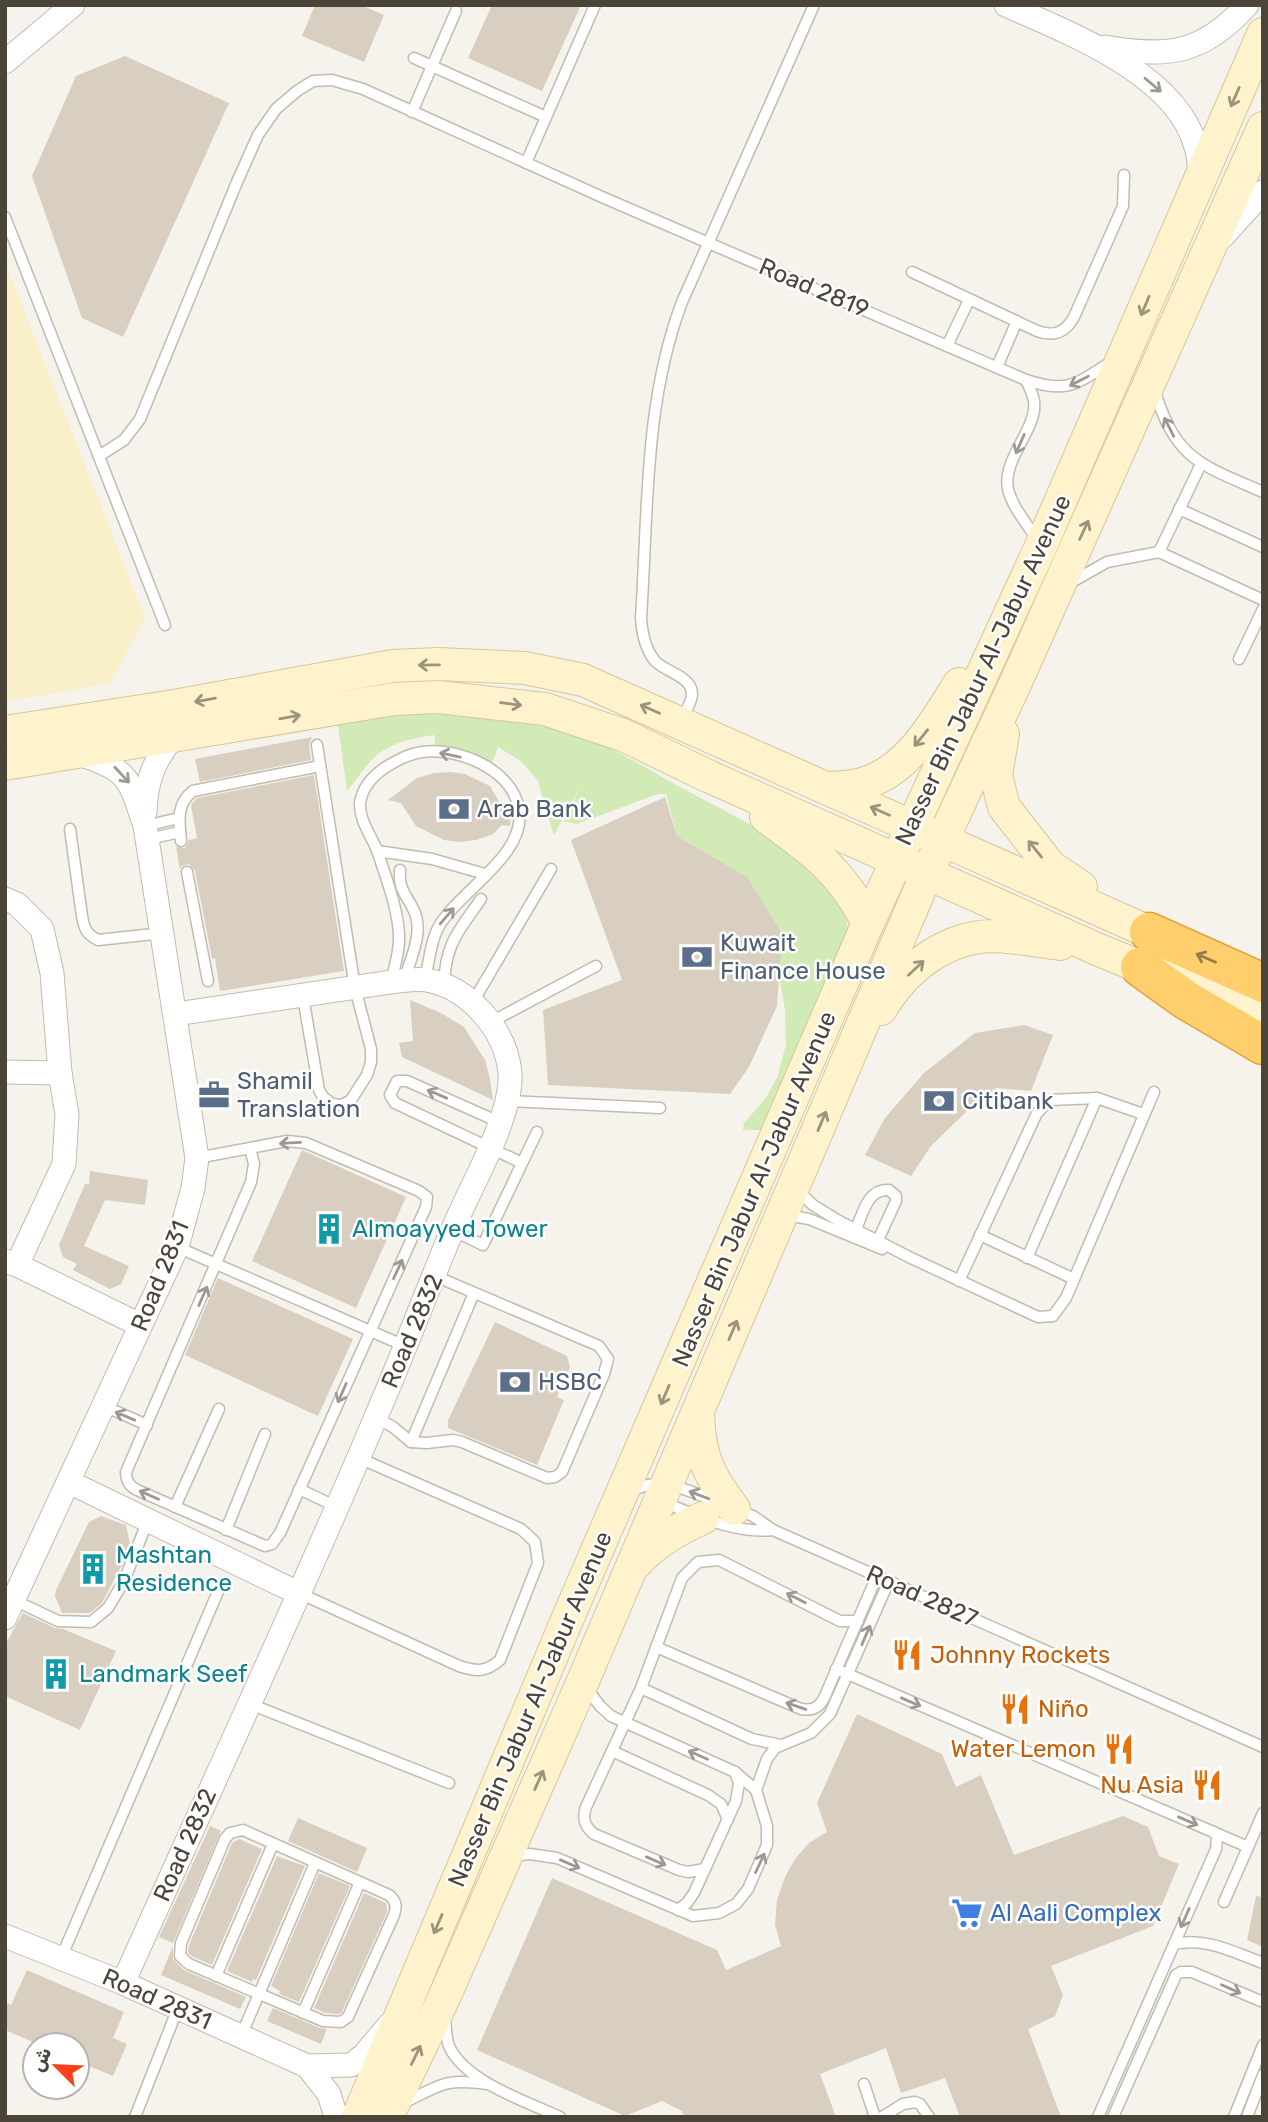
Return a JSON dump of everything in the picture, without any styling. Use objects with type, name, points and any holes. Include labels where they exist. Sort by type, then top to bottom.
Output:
[{"type":"highway","points":[[1144,950],[1263,983]]},
{"type":"highway","points":[[1144,950],[1186,1000],[1263,1045]]},
{"type":"main road","name":"Nasser Bin Jabur Al-Jabur Avenue","points":[[389,2113],[443,2000],[629,1572],[653,1481],[868,923],[1041,546],[1200,174],[1263,34]]},
{"type":"main road","name":"Nasser Bin Jabur Al-Jabur Avenue","points":[[358,2117],[619,1501],[653,1481],[698,1413],[927,873],[1152,381],[1263,128]]},
{"type":"main road","points":[[829,788],[862,784],[885,774],[898,764],[936,719],[1014,601]]},
{"type":"main road","points":[[5,732],[174,706],[393,666],[438,664],[525,668],[583,680],[943,838],[1263,1017]]},
{"type":"main road","points":[[1016,682],[1004,725],[996,775],[1004,807],[1049,866],[1144,950]]},
{"type":"main road","points":[[5,764],[394,699],[438,697],[545,709],[623,735],[710,777],[1099,950]]},
{"type":"main road","points":[[710,777],[821,857],[848,887],[868,923]]},
{"type":"main road","points":[[837,1085],[887,998],[917,965],[946,946],[964,940],[995,936],[1099,950],[1144,950]]},
{"type":"main road","points":[[698,1413],[703,1457],[712,1479],[734,1509]]},
{"type":"main road","points":[[629,1572],[644,1554],[662,1539],[703,1518]]},
{"type":"street","points":[[5,62],[73,5]]},
{"type":"street","points":[[1006,5],[1097,46],[1141,75],[1169,99],[1196,146],[1200,174]]},
{"type":"street","points":[[1097,46],[1160,54],[1200,43],[1227,28],[1247,5]]},
{"type":"street","points":[[1206,255],[1263,192]]},
{"type":"street","name":"Road 2831","points":[[146,832],[146,795],[151,772],[162,750],[174,736]]},
{"type":"street","name":"Road 2831","points":[[9,1609],[177,1247],[194,1188],[197,1158],[146,832],[133,792],[124,775],[109,764],[72,752]]},
{"type":"street","points":[[5,899],[17,904],[42,929],[52,973],[60,1073],[67,1114],[64,1164],[11,1263],[140,1325]]},
{"type":"street","points":[[176,1014],[355,988],[416,982]]},
{"type":"street","name":"Road 2832","points":[[123,1983],[359,1458],[504,1111],[510,1073],[504,1046],[491,1022],[473,1002],[416,982]]},
{"type":"street","points":[[5,1072],[60,1073]]},
{"type":"street","points":[[69,1482],[298,1593]]},
{"type":"street","name":"Road 2831","points":[[5,1936],[123,1983],[307,2067],[329,2094],[336,2117]]},
{"type":"street","name":"Road 2831","points":[[307,2067],[351,2065],[364,2055],[402,2009]]},
{"type":"lane","points":[[526,163],[595,5]]},
{"type":"lane","points":[[681,723],[690,701],[691,688],[685,680],[662,666],[649,652],[642,631],[652,436],[658,381],[672,328],[814,5]]},
{"type":"lane","points":[[412,112],[456,11]]},
{"type":"lane","points":[[414,58],[546,117]]},
{"type":"lane","name":"Road 2819","points":[[99,456],[124,440],[139,419],[236,182],[258,135],[276,109],[297,91],[313,82],[332,80],[363,89],[602,197],[1026,380],[1049,387],[1068,386],[1126,352]]},
{"type":"lane","points":[[912,272],[1048,335],[1059,333],[1069,327],[1123,206],[1125,174]]},
{"type":"lane","points":[[5,217],[165,625]]},
{"type":"lane","points":[[947,346],[969,300]]},
{"type":"lane","points":[[997,367],[1017,321]]},
{"type":"lane","points":[[1026,380],[1034,409],[1011,465],[1008,487],[1011,497],[1041,546]]},
{"type":"lane","points":[[1152,381],[1166,425],[1175,439],[1201,464],[1263,492]]},
{"type":"lane","points":[[1159,552],[1201,464]]},
{"type":"lane","points":[[1179,509],[1263,547]]},
{"type":"lane","points":[[1056,591],[1107,562],[1159,552],[1263,600]]},
{"type":"lane","points":[[1239,659],[1263,609]]},
{"type":"lane","points":[[303,997],[319,1090],[332,1104],[342,1105],[351,1100],[360,1089],[371,1062],[371,1049],[355,988],[317,745]]},
{"type":"lane","points":[[421,752],[446,752],[470,759],[492,770],[514,794],[520,823],[508,851],[438,927],[416,982],[398,950],[399,929],[377,851],[362,820],[360,803],[366,787],[376,774],[397,760],[421,752]]},
{"type":"lane","points":[[146,832],[181,836],[182,802],[193,791],[320,766]]},
{"type":"lane","points":[[146,832],[180,818]]},
{"type":"lane","points":[[70,829],[84,929],[90,936],[98,940],[163,933]]},
{"type":"lane","points":[[377,851],[432,859],[485,874]]},
{"type":"lane","points":[[473,1002],[551,869]]},
{"type":"lane","points":[[400,870],[400,886],[416,916],[418,926],[416,982]]},
{"type":"lane","points":[[187,873],[208,981]]},
{"type":"lane","points":[[416,982],[446,958],[449,947],[481,899]]},
{"type":"lane","points":[[491,1022],[596,966]]},
{"type":"lane","points":[[522,1163],[394,1103],[391,1090],[397,1081],[407,1081],[504,1111],[660,1108]]},
{"type":"lane","points":[[788,1201],[813,1205],[911,1258],[1038,1317],[1054,1316],[1066,1298],[1154,1092]]},
{"type":"lane","points":[[959,1281],[1037,1113],[1050,1100],[1097,1098],[1143,1114]]},
{"type":"lane","points":[[1027,1258],[1097,1098]]},
{"type":"lane","points":[[452,1230],[483,1245],[537,1132]]},
{"type":"lane","points":[[197,1158],[287,1141],[306,1143],[419,1191],[427,1197],[426,1207],[280,1533],[272,1544],[265,1546],[132,1487],[126,1478],[126,1472],[218,1264],[253,1176],[254,1164],[250,1148]]},
{"type":"lane","points":[[856,1229],[871,1196],[876,1191],[889,1189],[897,1196],[897,1201],[878,1240]]},
{"type":"lane","points":[[788,1201],[809,1219],[904,1259],[911,1258]]},
{"type":"lane","points":[[980,1235],[1074,1279]]},
{"type":"lane","points":[[177,1247],[405,1346]]},
{"type":"lane","points":[[375,1421],[411,1442],[453,1440],[547,1478],[555,1477],[562,1472],[607,1367],[607,1359],[599,1346],[435,1276]]},
{"type":"lane","points":[[411,1442],[474,1293]]},
{"type":"lane","points":[[104,1406],[147,1425]]},
{"type":"lane","points":[[175,1507],[219,1409]]},
{"type":"lane","points":[[226,1530],[265,1434]]},
{"type":"lane","points":[[298,1593],[459,1666],[475,1671],[489,1669],[500,1660],[538,1563],[535,1542],[521,1529],[359,1458]]},
{"type":"lane","name":"Road 2827","points":[[653,1481],[734,1509],[772,1530],[1263,1747]]},
{"type":"lane","name":"Road 2827","points":[[653,1481],[703,1518],[747,1530],[772,1530]]},
{"type":"lane","points":[[299,1489],[337,1507]]},
{"type":"lane","points":[[9,1609],[58,1621],[91,1622],[108,1608],[124,1581],[148,1520]]},
{"type":"lane","points":[[705,1869],[688,1872],[670,1867],[589,1830],[584,1812],[641,1688],[682,1578],[698,1562],[719,1560],[840,1621],[858,1620]]},
{"type":"lane","points":[[656,1647],[807,1710],[818,1707],[877,1576]]},
{"type":"lane","points":[[504,1858],[530,1854],[556,1858],[693,1916],[709,1916],[728,1910],[743,1897],[767,1844],[767,1826],[756,1790],[759,1776],[770,1753],[781,1745],[804,1738],[819,1728],[830,1714],[889,1581]]},
{"type":"lane","points":[[61,1958],[220,1587]]},
{"type":"lane","points":[[836,1669],[1248,1847]]},
{"type":"lane","points":[[583,1681],[600,1706],[625,1723],[735,1772],[756,1790]]},
{"type":"lane","points":[[641,1688],[752,1739],[781,1745]]},
{"type":"lane","points":[[250,1704],[449,1783]]},
{"type":"lane","points":[[612,1751],[708,1795],[721,1804],[728,1819]]},
{"type":"lane","points":[[678,1910],[691,1899],[738,1796],[739,1783],[735,1772]]},
{"type":"lane","points":[[1224,1902],[1263,1813]]},
{"type":"lane","points":[[243,1830],[272,1843],[360,1882],[394,1900],[397,1907],[348,2017],[341,2022],[332,2023],[259,1995],[183,1960],[178,1950],[225,1839],[230,1833],[243,1830]]},
{"type":"lane","points":[[1098,2117],[1216,1849],[1214,1832]]},
{"type":"lane","points":[[216,1976],[272,1843]]},
{"type":"lane","points":[[241,2036],[314,1863]]},
{"type":"lane","points":[[303,2013],[360,1882]]},
{"type":"lane","points":[[1174,1944],[1185,1941],[1206,1942],[1263,1963]]},
{"type":"lane","points":[[1113,2117],[1176,1975],[1186,1971],[1263,2002]]},
{"type":"lane","points":[[443,2000],[449,2045],[458,2061],[490,2084],[560,2117]]},
{"type":"lane","points":[[1146,2007],[1158,2012]]},
{"type":"lane","points":[[135,2117],[178,2008]]},
{"type":"lane","points":[[1129,2047],[1141,2052]]},
{"type":"lane","points":[[1247,2117],[1248,2098],[1261,2053]]},
{"type":"lane","points":[[1234,2117],[1263,2076]]},
{"type":"lane","points":[[389,2113],[449,2081],[490,2084]]},
{"type":"lane","points":[[864,2084],[876,2117]]},
{"type":"lane","points":[[1108,2093],[1121,2099]]},
{"type":"lane","points":[[882,2117],[903,2104],[915,2102],[925,2108],[929,2117]]},
{"type":"green space","points":[[426,708],[516,718],[560,729],[602,745],[760,830],[815,869],[829,884],[842,907],[849,933],[762,1130],[743,1130],[744,1123],[765,1099],[777,1078],[786,1045],[785,1010],[775,952],[747,877],[677,836],[666,794],[658,794],[577,824],[564,821],[582,783],[554,835],[539,782],[522,762],[498,747],[491,765],[436,750],[434,735],[407,740],[382,751],[365,767],[347,791],[337,719]]},
{"type":"sand","points":[[5,262],[145,618],[110,683],[5,702]]},
{"type":"building","points":[[315,5],[361,5],[384,15],[364,62],[302,36]]},
{"type":"building","points":[[492,5],[581,5],[542,91],[468,58]]},
{"type":"building","points":[[125,56],[229,103],[123,337],[82,318],[32,176],[76,76]]},
{"type":"building","points":[[312,737],[309,746],[311,760],[200,782],[195,759]]},
{"type":"building","name":"Arab Bank","points":[[451,772],[465,774],[490,786],[503,809],[511,815],[510,826],[502,825],[493,834],[476,840],[444,840],[416,826],[401,803],[388,800],[417,778]]},
{"type":"building","points":[[314,775],[344,971],[220,991],[195,871],[189,864],[180,869],[176,847],[185,848],[189,840],[197,838],[191,805],[197,798]]},
{"type":"building","name":"Kuwait Finance House","points":[[665,797],[677,836],[747,877],[782,934],[777,1006],[749,1067],[730,1094],[548,1085],[543,1010],[622,980],[571,840]]},
{"type":"building","points":[[410,1000],[441,1013],[464,1027],[485,1060],[493,1100],[402,1057],[399,1043],[413,1041]]},
{"type":"building","name":"Citibank","points":[[1024,1025],[1053,1035],[1031,1091],[996,1088],[931,1146],[911,1176],[865,1155],[885,1118],[924,1073],[975,1033]]},
{"type":"building","name":"Almoayyed Tower","points":[[302,1150],[406,1197],[356,1308],[252,1261]]},
{"type":"building","points":[[90,1171],[148,1180],[145,1205],[105,1200],[84,1246],[129,1266],[121,1284],[110,1289],[73,1270],[77,1264],[63,1257],[59,1245],[85,1184],[89,1184]]},
{"type":"building","points":[[218,1278],[353,1339],[318,1416],[185,1355]]},
{"type":"building","name":"HSBC","points":[[495,1322],[567,1356],[570,1367],[557,1397],[564,1400],[537,1465],[448,1428],[448,1420]]},
{"type":"building","name":"Mashtan Residence","points":[[101,1516],[126,1525],[130,1544],[123,1563],[102,1603],[90,1613],[62,1613],[55,1596],[56,1590],[89,1522]]},
{"type":"building","name":"Landmark Seef","points":[[23,1613],[116,1651],[80,1730],[5,1696],[5,1645]]},
{"type":"building","name":"Al Aali Complex","points":[[857,1714],[942,1754],[956,1787],[981,1775],[1014,1855],[1123,1816],[1148,1827],[1159,1856],[1179,1864],[1153,1926],[1051,1966],[1063,1995],[1055,2016],[1028,2029],[1061,2117],[960,2117],[945,2078],[901,2093],[886,2048],[820,2074],[836,2117],[684,2117],[682,2111],[662,2101],[625,2116],[477,2050],[552,1878],[717,1950],[726,1970],[781,1946],[775,1925],[777,1900],[795,1859],[809,1843],[827,1832],[817,1803]]},
{"type":"building","points":[[298,1818],[367,1848],[357,1872],[288,1841]]},
{"type":"building","points":[[210,1826],[221,1831],[173,1943],[159,1937]]},
{"type":"building","points":[[239,1839],[262,1849],[212,1965],[188,1953],[189,1945],[232,1843]]},
{"type":"building","points":[[277,1856],[305,1866],[256,1980],[253,1979],[252,1982],[227,1971]]},
{"type":"building","points":[[319,1873],[350,1886],[299,2002],[279,1994],[280,1991],[271,1986]]},
{"type":"building","points":[[364,1893],[386,1903],[387,1912],[342,2012],[325,2013],[314,2008]]},
{"type":"building","points":[[1256,1896],[1263,1897],[1263,1947],[1247,1940]]},
{"type":"building","points":[[173,1946],[173,1959],[184,1970],[246,1997],[240,2009],[161,1975]]},
{"type":"building","points":[[27,1970],[124,2012],[113,2038],[127,2044],[113,2076],[91,2067],[91,2031],[21,2031],[21,2037],[5,2030],[5,2002],[11,2005]]},
{"type":"building","points":[[273,2008],[327,2029],[321,2044],[267,2021]]},
{"type":"place","name":"Arab Bank","points":[[454,809]]},
{"type":"place","name":"Kuwait Finance House","points":[[697,957]]},
{"type":"place","name":"Shamil Translation","points":[[214,1095]]},
{"type":"place","name":"Citibank","points":[[939,1101]]},
{"type":"place","name":"Almoayyed Tower","points":[[329,1229]]},
{"type":"place","name":"HSBC","points":[[515,1382]]},
{"type":"place","name":"Mashtan Residence","points":[[93,1569]]},
{"type":"place","name":"Johnny Rockets","points":[[907,1655]]},
{"type":"place","name":"Landmark Seef","points":[[56,1674]]},
{"type":"place","name":"Niño","points":[[1015,1709]]},
{"type":"place","name":"Water Lemon","points":[[1119,1749]]},
{"type":"place","name":"Nu Asia","points":[[1207,1785]]},
{"type":"place","name":"Al Aali Complex","points":[[967,1913]]}]
